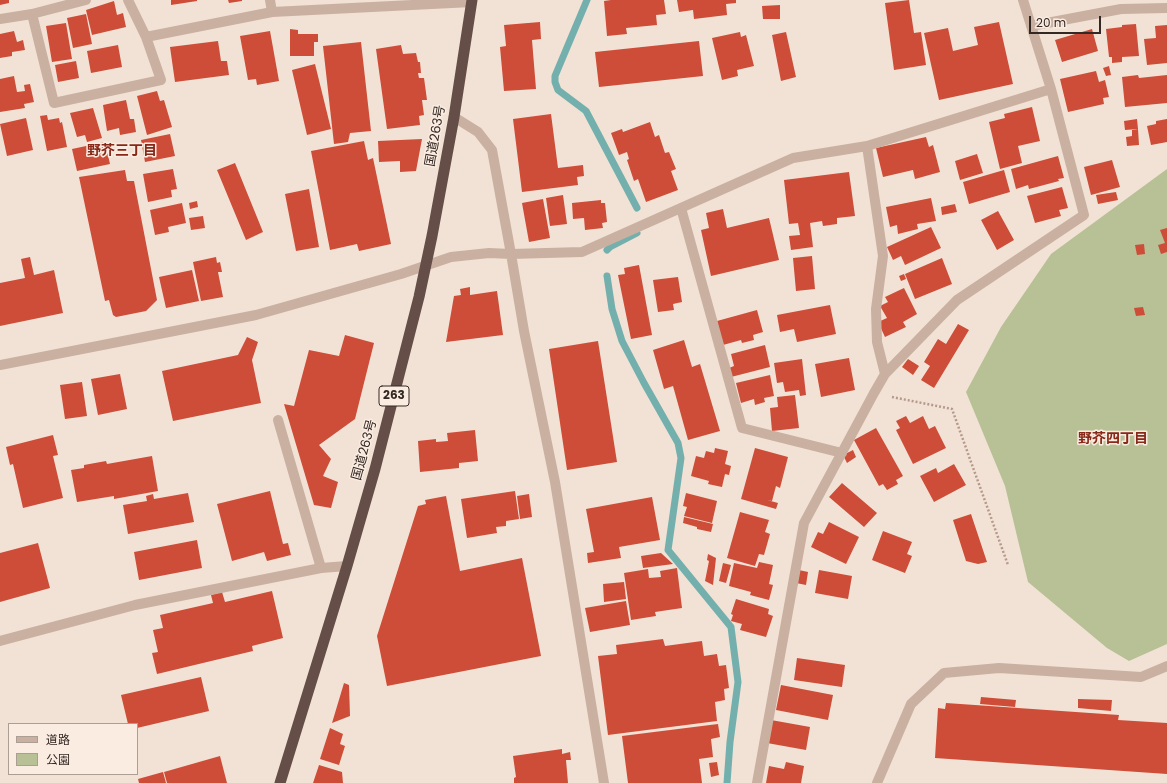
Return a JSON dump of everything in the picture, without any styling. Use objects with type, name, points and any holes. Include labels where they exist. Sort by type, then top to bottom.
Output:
[{"type":"highway","name":"国道263号","points":[[280,783],[347,566],[375,469],[426,265],[454,117],[472,1]]},
{"type":"street","points":[[0,20],[32,14],[86,0]]},
{"type":"street","points":[[32,14],[54,103],[161,80],[146,38],[128,0]]},
{"type":"street","points":[[270,0],[272,12]]},
{"type":"street","points":[[757,783],[804,523],[874,393],[885,374],[957,300],[1084,216],[1051,89],[1023,0]]},
{"type":"street","points":[[146,38],[272,12],[472,1]]},
{"type":"street","points":[[1031,26],[1121,9],[1167,8]]},
{"type":"street","points":[[0,365],[256,315],[401,274],[451,257],[489,253],[512,254],[582,252],[793,158],[867,146],[1051,89]]},
{"type":"street","points":[[454,117],[478,132],[492,150],[512,254],[524,331],[555,482],[604,783]]},
{"type":"street","points":[[867,146],[882,256],[876,309],[877,342],[885,374]]},
{"type":"street","points":[[681,208],[742,428],[842,452]]},
{"type":"street","points":[[278,420],[321,568]]},
{"type":"street","points":[[0,641],[135,605],[321,568],[347,566]]},
{"type":"street","points":[[877,783],[911,704],[944,673],[999,668],[1142,677],[1167,666]]},
{"type":"path","points":[[874,393],[952,409],[1008,565]]},
{"type":"green space","points":[[1167,169],[1167,644],[1129,661],[1107,648],[1028,582],[1005,486],[966,392],[1001,327],[1051,254]]},
{"type":"building","points":[[0,0],[9,0],[9,3],[0,5]]},
{"type":"building","points":[[171,0],[197,0],[197,1],[171,5]]},
{"type":"building","points":[[228,0],[242,0],[242,1],[229,3]]},
{"type":"building","points":[[664,0],[666,14],[656,15],[657,25],[626,28],[627,34],[607,36],[604,1]]},
{"type":"building","points":[[677,0],[736,0],[736,3],[726,4],[727,15],[694,19],[693,10],[679,12]]},
{"type":"building","points":[[909,0],[914,33],[921,32],[926,65],[894,70],[885,3]]},
{"type":"building","points":[[114,1],[117,15],[123,13],[126,27],[92,35],[86,10]]},
{"type":"building","points":[[780,5],[780,19],[763,19],[762,6]]},
{"type":"building","points":[[86,14],[92,44],[73,48],[67,18]]},
{"type":"building","points":[[540,22],[541,39],[532,40],[536,89],[504,91],[500,47],[506,46],[504,25]]},
{"type":"building","points":[[999,22],[1013,84],[939,100],[924,33],[948,28],[953,51],[978,45],[974,27]]},
{"type":"building","points":[[66,23],[72,59],[52,62],[46,26]]},
{"type":"building","points":[[1136,24],[1139,56],[1122,57],[1122,62],[1112,63],[1112,57],[1109,57],[1106,29],[1122,27],[1122,25]]},
{"type":"building","points":[[1167,25],[1167,63],[1147,65],[1144,39],[1156,38],[1155,26]]},
{"type":"building","points":[[290,29],[298,30],[298,34],[318,34],[318,42],[314,42],[314,56],[290,56]]},
{"type":"building","points":[[1092,29],[1098,51],[1062,62],[1055,40]]},
{"type":"building","points":[[14,31],[17,42],[23,40],[25,50],[12,52],[12,56],[0,58],[0,34]]},
{"type":"building","points":[[270,31],[279,81],[257,85],[256,79],[248,80],[240,36]]},
{"type":"building","points":[[740,32],[741,37],[746,35],[754,66],[737,70],[738,76],[722,80],[712,38]]},
{"type":"building","points":[[786,32],[796,77],[781,81],[772,35]]},
{"type":"building","points":[[218,41],[221,61],[227,61],[229,75],[175,82],[170,47]]},
{"type":"building","points":[[699,41],[703,76],[599,87],[595,52]]},
{"type":"building","points":[[361,42],[371,131],[350,133],[348,142],[334,144],[323,46]]},
{"type":"building","points":[[118,45],[122,67],[91,73],[87,51]]},
{"type":"building","points":[[401,45],[403,54],[416,53],[418,62],[420,62],[421,73],[418,73],[419,78],[424,78],[427,100],[422,100],[424,115],[419,116],[420,125],[387,129],[376,49]]},
{"type":"building","points":[[76,61],[79,78],[58,82],[55,65]]},
{"type":"building","points":[[315,64],[331,129],[307,135],[292,70]]},
{"type":"building","points":[[1109,66],[1111,75],[1106,76],[1103,68]]},
{"type":"building","points":[[1096,71],[1099,82],[1105,80],[1109,97],[1103,98],[1104,104],[1068,112],[1060,79]]},
{"type":"building","points":[[1138,75],[1139,78],[1167,75],[1167,103],[1125,107],[1122,77]]},
{"type":"building","points":[[14,76],[17,92],[25,91],[24,85],[30,84],[34,102],[24,104],[25,108],[0,112],[0,79]]},
{"type":"building","points":[[157,91],[160,101],[164,100],[172,127],[147,135],[137,96]]},
{"type":"building","points":[[126,100],[130,119],[134,119],[136,132],[120,135],[119,128],[107,131],[103,105]]},
{"type":"building","points":[[1032,107],[1040,141],[1018,146],[1022,163],[1000,169],[989,122],[1005,118],[1004,114]]},
{"type":"building","points":[[93,108],[102,138],[87,142],[85,135],[77,137],[70,113]]},
{"type":"building","points":[[551,114],[558,168],[583,165],[584,176],[577,177],[578,185],[522,192],[513,119]]},
{"type":"building","points":[[47,115],[48,120],[59,118],[60,123],[62,122],[67,147],[47,151],[40,116]]},
{"type":"building","points":[[26,118],[33,150],[7,156],[0,124]]},
{"type":"building","points":[[1137,119],[1138,129],[1125,130],[1124,121]]},
{"type":"building","points":[[1167,119],[1167,142],[1151,145],[1147,126],[1156,124],[1156,121]]},
{"type":"building","points":[[650,122],[655,137],[659,135],[665,153],[669,152],[676,169],[671,171],[678,190],[646,202],[638,179],[634,181],[627,160],[629,159],[627,152],[619,155],[611,133],[622,129],[623,132]]},
{"type":"building","points":[[1138,129],[1139,145],[1127,146],[1126,137],[1132,136],[1132,130]]},
{"type":"building","points":[[170,134],[175,156],[145,162],[141,140]]},
{"type":"building","points":[[926,137],[929,147],[933,145],[940,172],[915,179],[913,170],[883,177],[876,148]]},
{"type":"building","points":[[422,139],[416,171],[400,172],[400,161],[379,162],[378,141]]},
{"type":"building","points":[[364,141],[368,160],[373,158],[391,244],[359,251],[357,244],[330,250],[311,151]]},
{"type":"building","points":[[105,142],[110,164],[77,171],[72,149]]},
{"type":"building","points":[[977,154],[983,173],[960,180],[955,161]]},
{"type":"building","points":[[1058,156],[1064,178],[1058,179],[1059,181],[1029,189],[1028,185],[1016,189],[1011,169]]},
{"type":"building","points":[[1112,160],[1120,187],[1091,195],[1084,167]]},
{"type":"building","points":[[235,163],[263,232],[246,240],[217,170]]},
{"type":"building","points":[[173,169],[177,189],[171,190],[172,197],[148,202],[143,174]]},
{"type":"building","points":[[125,170],[127,181],[134,181],[157,300],[146,311],[116,317],[113,315],[109,300],[105,301],[79,177]]},
{"type":"building","points":[[1004,170],[1010,192],[969,204],[963,182]]},
{"type":"building","points":[[849,172],[855,216],[837,218],[837,224],[823,226],[822,221],[810,223],[813,247],[791,250],[789,236],[800,235],[798,223],[789,224],[784,180]]},
{"type":"building","points":[[1062,187],[1068,208],[1059,210],[1061,216],[1035,223],[1027,196]]},
{"type":"building","points":[[309,189],[319,247],[296,251],[285,194]]},
{"type":"building","points":[[1116,192],[1118,200],[1098,204],[1096,195]]},
{"type":"building","points":[[563,195],[567,224],[550,226],[546,198]]},
{"type":"building","points":[[931,198],[936,221],[917,224],[918,229],[898,234],[897,225],[890,227],[886,207]]},
{"type":"building","points":[[543,199],[550,238],[529,242],[522,203]]},
{"type":"building","points":[[601,200],[601,203],[605,203],[607,222],[602,223],[603,228],[585,230],[584,218],[573,219],[572,203]]},
{"type":"building","points":[[197,201],[198,207],[190,209],[189,203]]},
{"type":"building","points":[[182,203],[186,223],[168,227],[169,232],[155,235],[150,210]]},
{"type":"building","points":[[955,204],[957,212],[942,215],[941,207]]},
{"type":"building","points":[[723,209],[727,228],[769,218],[779,260],[711,276],[701,230],[709,228],[706,213]]},
{"type":"building","points":[[998,211],[1014,240],[997,250],[981,220]]},
{"type":"building","points":[[203,216],[205,228],[191,230],[189,218]]},
{"type":"building","points":[[931,227],[941,248],[905,265],[901,256],[893,260],[887,247]]},
{"type":"building","points":[[1167,228],[1167,252],[1161,254],[1158,245],[1165,243],[1160,230]]},
{"type":"building","points":[[1144,244],[1145,254],[1137,255],[1135,245]]},
{"type":"building","points":[[812,256],[815,289],[796,291],[793,258]]},
{"type":"building","points":[[30,257],[34,275],[54,270],[63,313],[0,326],[0,283],[25,278],[21,259]]},
{"type":"building","points":[[216,257],[217,263],[220,262],[222,272],[218,272],[223,297],[201,301],[193,262]]},
{"type":"building","points":[[942,258],[952,284],[915,299],[905,274]]},
{"type":"building","points":[[639,265],[652,335],[631,339],[618,275],[625,274],[624,268]]},
{"type":"building","points":[[192,270],[199,301],[166,308],[159,277]]},
{"type":"building","points":[[904,274],[906,279],[901,281],[899,276]]},
{"type":"building","points":[[678,277],[682,302],[673,304],[674,310],[658,312],[653,280]]},
{"type":"building","points":[[470,287],[470,295],[497,291],[503,335],[446,342],[454,296],[461,295],[460,289]]},
{"type":"building","points":[[904,288],[917,314],[903,322],[906,327],[885,337],[878,322],[887,318],[880,306],[888,302],[885,297]]},
{"type":"building","points":[[830,305],[836,334],[797,342],[794,329],[780,332],[777,315]]},
{"type":"building","points":[[1143,307],[1145,315],[1136,316],[1134,308]]},
{"type":"building","points":[[757,310],[763,332],[753,335],[754,340],[742,343],[741,340],[723,345],[717,321]]},
{"type":"building","points":[[958,324],[969,330],[934,388],[921,380],[930,366],[924,362],[938,339],[946,344]]},
{"type":"building","points":[[345,335],[374,343],[355,419],[319,445],[331,459],[323,476],[338,482],[331,508],[314,505],[284,404],[294,406],[309,350],[339,356]]},
{"type":"building","points":[[247,337],[258,342],[252,360],[261,403],[173,421],[162,371],[238,355]]},
{"type":"building","points":[[684,340],[692,367],[700,364],[720,431],[688,440],[673,386],[664,389],[653,350]]},
{"type":"building","points":[[598,341],[617,462],[567,470],[549,349]]},
{"type":"building","points":[[765,345],[770,367],[731,377],[729,368],[734,366],[731,354]]},
{"type":"building","points":[[849,358],[855,390],[821,397],[815,364]]},
{"type":"building","points":[[802,359],[806,395],[800,396],[799,390],[785,392],[783,382],[777,383],[774,363]]},
{"type":"building","points":[[908,359],[919,366],[913,375],[902,367]]},
{"type":"building","points":[[120,374],[127,409],[98,415],[91,379]]},
{"type":"building","points":[[770,375],[774,396],[764,398],[765,402],[755,405],[754,399],[741,403],[736,383]]},
{"type":"building","points":[[82,382],[87,416],[65,419],[60,385]]},
{"type":"building","points":[[795,395],[799,428],[772,431],[770,408],[778,407],[777,397]]},
{"type":"building","points":[[906,416],[910,423],[923,416],[929,429],[935,426],[946,448],[913,464],[896,430],[900,428],[896,421]]},
{"type":"building","points":[[876,428],[903,476],[896,480],[898,484],[887,490],[883,484],[879,486],[854,440]]},
{"type":"building","points":[[475,430],[478,461],[459,463],[459,468],[420,472],[418,441],[436,439],[436,442],[448,441],[447,433]]},
{"type":"building","points":[[53,435],[58,455],[53,456],[63,498],[23,508],[13,464],[10,465],[6,447]]},
{"type":"building","points":[[715,448],[728,451],[725,464],[731,466],[729,475],[725,474],[722,487],[708,484],[709,481],[691,476],[696,456],[704,458],[706,451],[714,453]]},
{"type":"building","points":[[755,448],[788,457],[780,488],[776,486],[772,501],[767,500],[778,503],[776,509],[741,499]]},
{"type":"building","points":[[853,450],[856,457],[847,463],[843,455]]},
{"type":"building","points":[[152,456],[158,491],[114,499],[114,496],[77,502],[71,470],[84,468],[84,465],[106,461],[107,464]]},
{"type":"building","points":[[954,464],[966,485],[934,502],[920,476],[936,468],[938,473]]},
{"type":"building","points":[[842,483],[877,513],[864,527],[829,497]]},
{"type":"building","points":[[270,491],[283,544],[288,543],[291,555],[267,561],[264,552],[232,561],[217,504]]},
{"type":"building","points":[[515,491],[519,519],[506,521],[506,526],[496,527],[497,533],[467,538],[461,499]]},
{"type":"building","points":[[188,493],[194,522],[128,534],[123,505],[147,501],[146,496],[153,494],[154,499]]},
{"type":"building","points":[[686,493],[717,501],[712,523],[684,516],[687,507],[683,506]]},
{"type":"building","points":[[529,494],[532,517],[520,519],[517,496]]},
{"type":"building","points":[[446,496],[460,571],[522,558],[541,656],[387,686],[377,636],[418,506],[426,504],[425,500]]},
{"type":"building","points":[[652,497],[660,540],[619,547],[621,558],[588,563],[587,553],[594,552],[586,509]]},
{"type":"building","points":[[740,512],[769,520],[765,532],[770,534],[764,555],[759,554],[755,566],[727,558]]},
{"type":"building","points":[[971,514],[987,562],[978,564],[966,561],[953,520]]},
{"type":"building","points":[[684,517],[713,524],[711,532],[697,529],[697,527],[683,523]]},
{"type":"building","points":[[829,522],[859,537],[846,564],[811,547],[818,532],[823,534]]},
{"type":"building","points":[[883,531],[912,542],[907,554],[912,556],[905,573],[872,560]]},
{"type":"building","points":[[197,540],[202,568],[139,580],[134,552]]},
{"type":"building","points":[[38,543],[50,588],[0,602],[0,553]]},
{"type":"building","points":[[661,553],[673,564],[643,568],[641,556]]},
{"type":"building","points":[[708,554],[716,558],[713,585],[705,581],[709,561],[707,560]]},
{"type":"building","points":[[759,562],[773,565],[769,584],[773,585],[769,600],[750,595],[751,592],[729,586],[734,563],[757,568]]},
{"type":"building","points":[[723,563],[731,565],[726,583],[719,581]]},
{"type":"building","points":[[677,568],[682,608],[655,612],[656,616],[631,620],[624,573],[648,569],[649,578],[661,577],[660,571]]},
{"type":"building","points":[[799,570],[808,572],[806,585],[796,583]]},
{"type":"building","points":[[819,570],[852,576],[848,599],[815,593]]},
{"type":"building","points":[[624,582],[626,599],[604,602],[603,584]]},
{"type":"building","points":[[272,591],[283,638],[252,646],[253,651],[157,674],[152,653],[158,652],[153,630],[163,628],[160,615],[213,603],[211,595],[222,592],[225,602]]},
{"type":"building","points":[[736,599],[769,609],[768,614],[773,616],[766,637],[740,630],[742,624],[731,621],[733,615],[731,614]]},
{"type":"building","points":[[626,601],[630,625],[590,632],[585,608]]},
{"type":"building","points":[[663,639],[665,646],[702,641],[704,656],[717,654],[719,666],[726,665],[729,688],[724,689],[725,700],[715,702],[717,721],[608,735],[598,656],[617,654],[616,645]]},
{"type":"building","points":[[797,658],[845,665],[842,687],[794,680]]},
{"type":"building","points":[[201,677],[209,711],[138,728],[138,723],[128,723],[121,695]]},
{"type":"building","points":[[344,683],[349,685],[350,716],[332,723]]},
{"type":"building","points":[[781,685],[833,695],[828,720],[776,710]]},
{"type":"building","points":[[981,697],[1016,700],[1015,707],[980,704]]},
{"type":"building","points":[[1078,699],[1112,700],[1111,711],[1078,708]]},
{"type":"building","points":[[946,703],[1119,715],[1118,720],[1167,723],[1167,774],[935,758],[938,708],[945,709]]},
{"type":"building","points":[[771,720],[810,727],[806,750],[767,743]]},
{"type":"building","points":[[718,724],[720,737],[711,739],[713,757],[699,759],[702,783],[628,783],[622,736]]},
{"type":"building","points":[[330,728],[343,734],[340,744],[345,746],[339,765],[320,759]]},
{"type":"building","points":[[562,749],[562,754],[570,752],[571,760],[566,760],[568,783],[514,783],[514,778],[516,777],[513,756]]},
{"type":"building","points":[[220,756],[227,783],[167,783],[164,772]]},
{"type":"building","points":[[717,762],[719,775],[711,777],[709,763]]},
{"type":"building","points":[[786,762],[804,766],[801,783],[766,783],[769,766],[784,769]]},
{"type":"building","points":[[319,765],[342,772],[343,783],[313,783]]},
{"type":"building","points":[[163,772],[166,783],[139,783],[138,779]]},
{"type":"waterway","points":[[587,0],[555,76],[555,82],[558,90],[586,111],[637,208]]},
{"type":"waterway","points":[[607,250],[637,233]]},
{"type":"waterway","points":[[607,276],[612,309],[622,341],[678,443],[681,458],[668,550],[731,627],[738,682],[730,742],[727,783]]},
{"type":"district","name":"野芥三丁目","points":[[122,151]]},
{"type":"district","name":"野芥四丁目","points":[[1113,439]]}]
